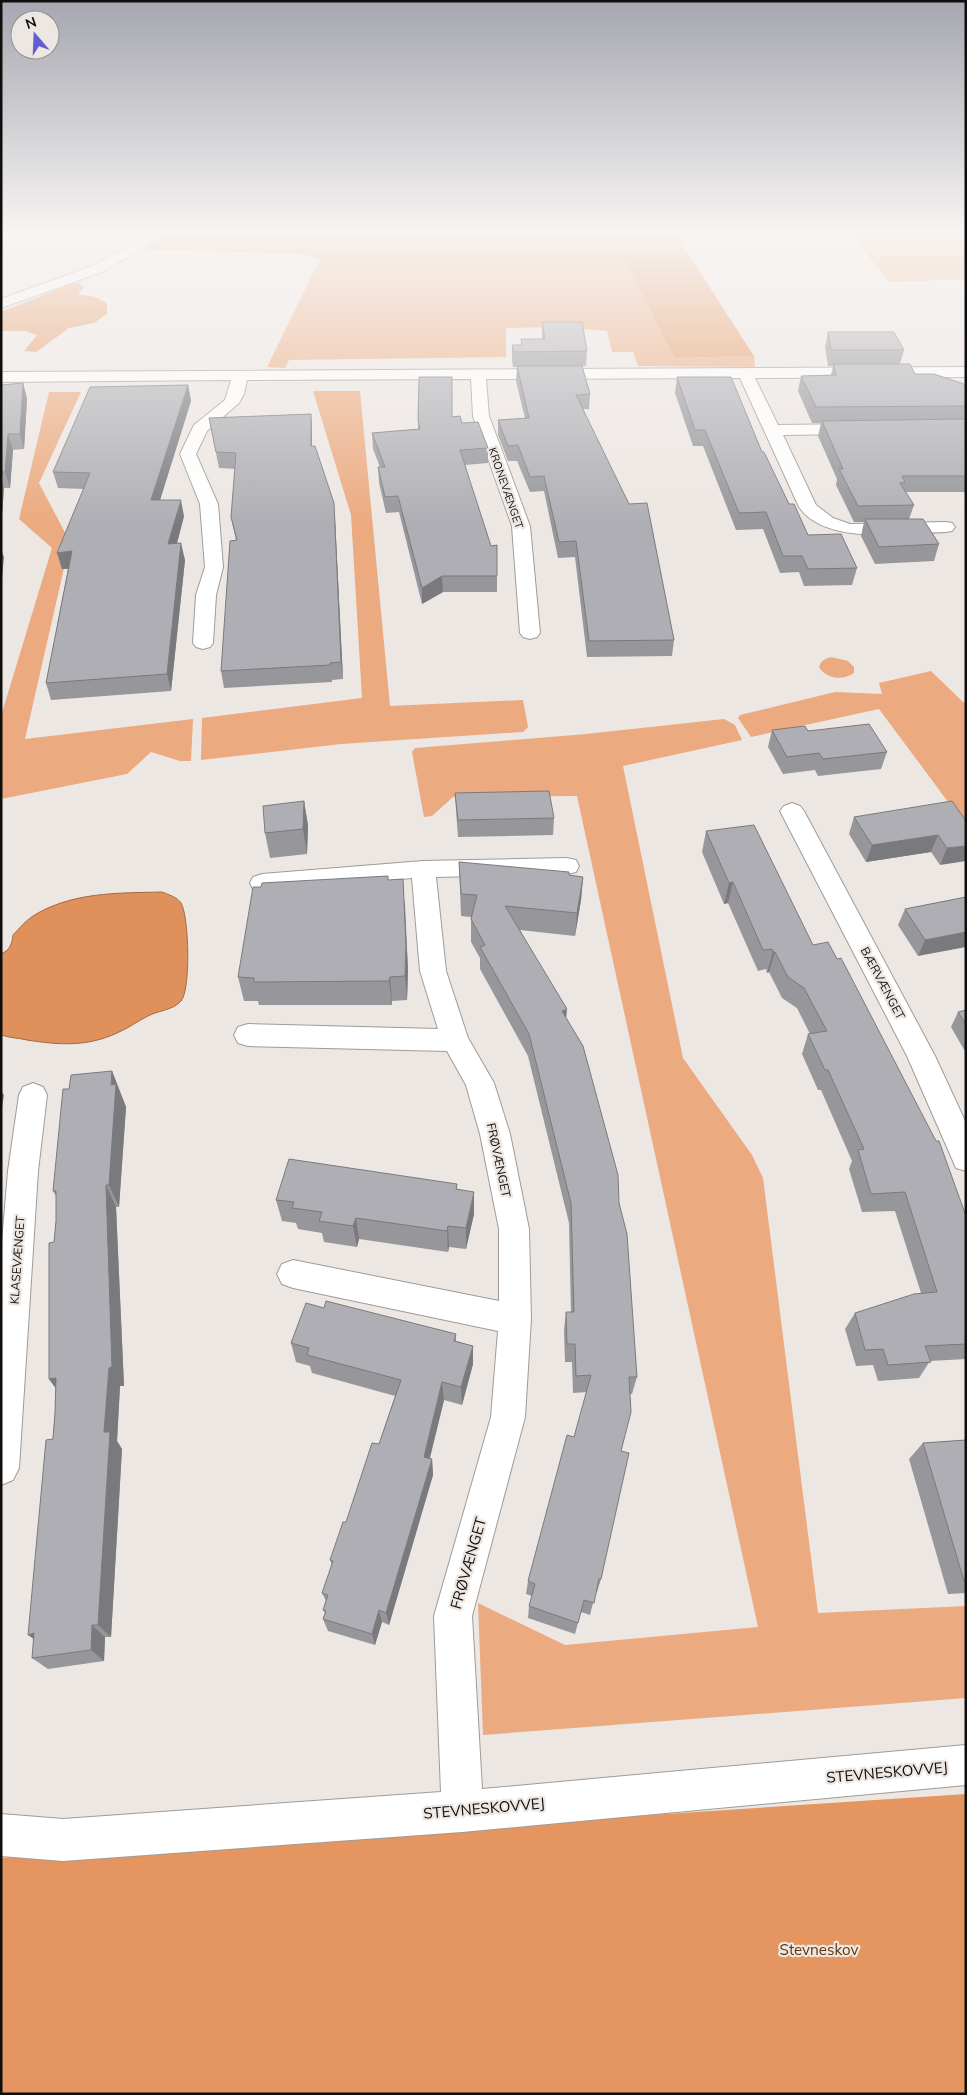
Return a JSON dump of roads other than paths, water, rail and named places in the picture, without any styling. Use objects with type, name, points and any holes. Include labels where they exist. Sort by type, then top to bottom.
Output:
[{"type":"street","points":[[1,377],[966,372]]},
{"type":"street","name":"KRONEVÆNGET","points":[[478,374],[480,416],[521,526],[530,633]]},
{"type":"street","points":[[746,374],[808,506],[818,518],[835,526],[850,529],[946,527]]},
{"type":"street","points":[[203,644],[206,595],[214,567],[210,546],[209,504],[188,454],[190,444],[200,428],[230,403],[236,394],[240,376]]},
{"type":"street","points":[[772,430],[878,429]]},
{"type":"street","name":"BÆRVÆNGET","points":[[792,811],[921,1056],[956,1133],[966,1160]]},
{"type":"street","points":[[262,883],[423,869],[567,866]]},
{"type":"street","name":"FRØVÆNGET","points":[[423,869],[433,971],[455,1040],[480,1083],[495,1134],[514,1229],[515,1319],[508,1417],[453,1616],[462,1811]]},
{"type":"street","points":[[248,1035],[455,1040]]},
{"type":"street","name":"KLASEVÆNGET","points":[[1,1468],[12,1172],[33,1095]]},
{"type":"street","points":[[293,1274],[515,1319]]},
{"type":"street","name":"STEVNESKOVVEJ","points":[[1,1835],[63,1840],[462,1811],[966,1765]]},
{"type":"park label","name":"Stevneskov","points":[[819,1949]]}]
